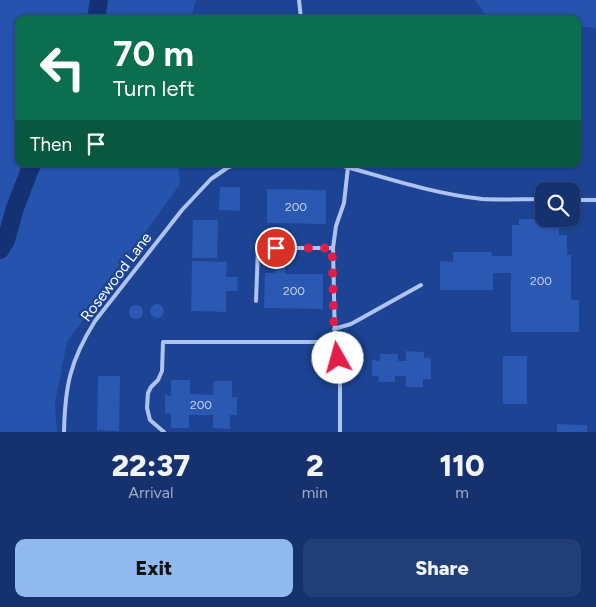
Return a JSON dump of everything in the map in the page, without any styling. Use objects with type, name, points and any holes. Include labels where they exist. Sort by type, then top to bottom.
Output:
[{"type":"lane","points":[[299,0],[301,15]]},
{"type":"lane","name":"Rosewood Lane","points":[[64,432],[64,405],[67,384],[84,339],[95,321],[182,210],[211,179],[230,167]]},
{"type":"lane","points":[[340,432],[340,373],[334,329],[332,248],[336,226],[344,203],[348,167],[450,194],[482,198],[535,199]]},
{"type":"lane","points":[[580,200],[596,200]]},
{"type":"lane","points":[[256,301],[258,248],[332,248]]},
{"type":"lane","points":[[334,329],[351,324],[421,284]]},
{"type":"lane","points":[[164,432],[150,420],[147,408],[148,393],[162,371],[163,342],[335,343]]},
{"type":"shaded area","points":[[0,0],[196,0],[192,15],[15,15],[15,167],[178,167],[180,184],[67,342],[55,403],[57,432],[0,432]]},
{"type":"shaded area","points":[[475,0],[596,0],[596,28],[581,26],[581,15],[485,15]]},
{"type":"building","points":[[220,187],[240,187],[240,211],[219,210]]},
{"type":"building","points":[[267,189],[326,190],[326,224],[267,223]]},
{"type":"building","points":[[519,219],[535,219],[535,227],[559,227],[559,235],[567,235],[567,255],[571,255],[571,300],[579,300],[579,332],[511,332],[511,273],[493,273],[493,290],[440,290],[440,261],[453,262],[453,252],[491,252],[492,256],[512,256],[512,225],[519,225]]},
{"type":"building","points":[[193,220],[218,220],[217,258],[192,258]]},
{"type":"building","points":[[192,261],[227,262],[226,277],[238,277],[237,291],[226,291],[226,312],[191,311]]},
{"type":"building","points":[[274,261],[285,262],[285,274],[323,274],[323,309],[264,308],[265,273],[274,273]]},
{"type":"building","points":[[154,304],[160,304],[164,311],[160,318],[154,318],[150,314],[150,308]]},
{"type":"building","points":[[133,305],[139,305],[143,312],[139,319],[133,319],[129,315],[129,309]]},
{"type":"building","points":[[406,351],[424,352],[424,358],[431,358],[431,379],[423,379],[423,387],[406,387],[406,376],[395,376],[395,382],[378,382],[379,376],[372,376],[372,360],[380,361],[380,354],[398,354],[398,361],[406,361]]},
{"type":"building","points":[[503,356],[527,356],[527,404],[503,404]]},
{"type":"building","points":[[98,376],[120,376],[119,431],[97,430]]},
{"type":"building","points":[[171,380],[190,380],[190,394],[213,395],[214,381],[232,381],[232,397],[237,397],[237,415],[230,415],[230,429],[213,428],[213,415],[189,415],[189,428],[171,428],[171,414],[165,413],[165,395],[171,396]]},
{"type":"building","points":[[557,424],[587,425],[587,432],[557,432]]},
{"type":"waterway","points":[[97,15],[99,0]]},
{"type":"waterway","points":[[0,250],[6,240],[15,208],[31,167]]},
{"type":"route","points":[[276,248],[332,248],[334,329],[338,358]]}]
